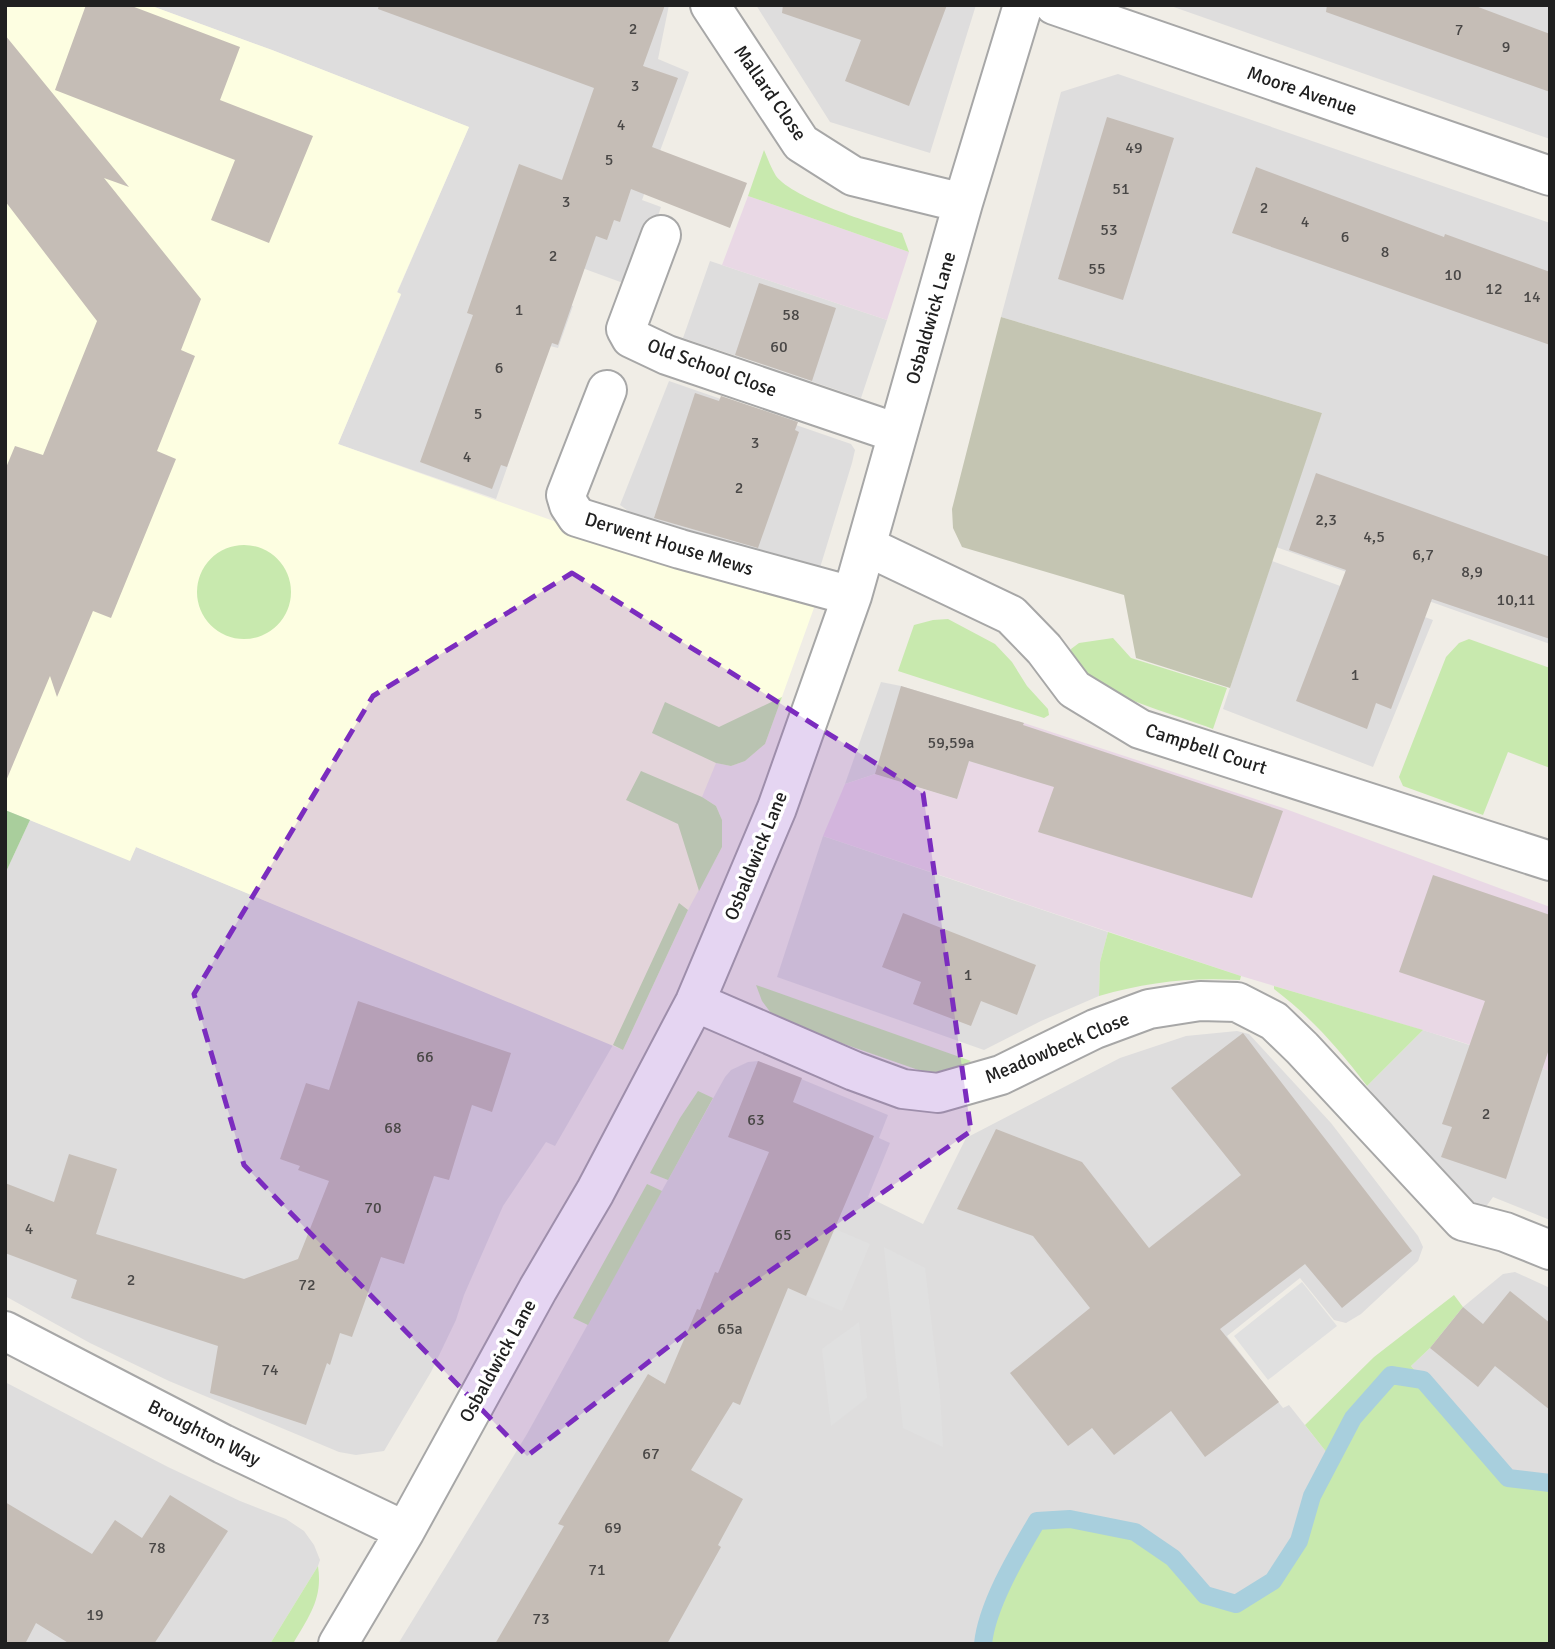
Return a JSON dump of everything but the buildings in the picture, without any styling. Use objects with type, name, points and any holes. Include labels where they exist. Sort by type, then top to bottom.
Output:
[{"type":"street","name":"Mallard Close","points":[[710,5],[801,143],[853,176],[963,203]]},
{"type":"street","name":"Osbaldwick Lane","points":[[338,1644],[405,1531],[538,1289],[595,1192],[695,1002],[777,808],[852,596],[963,203],[1023,5]]},
{"type":"street","name":"Moore Avenue","points":[[1054,5],[1550,176]]},
{"type":"street","name":"Old School Close","points":[[661,235],[626,329],[631,338],[667,355],[897,433]]},
{"type":"street","name":"Derwent House Mews","points":[[607,390],[566,495],[577,517],[680,550],[852,596]]},
{"type":"street","name":"Campbell Court","points":[[866,546],[1011,615],[1044,649],[1074,689],[1140,729],[1550,861]]},
{"type":"street","name":"Meadowbeck Close","points":[[695,1002],[854,1071],[903,1089],[938,1093],[1001,1075],[1095,1029],[1149,1009],[1200,1001],[1237,1003],[1274,1021],[1302,1048],[1463,1221],[1505,1232],[1550,1250]]},
{"type":"street","name":"Broughton Way","points":[[5,1331],[223,1444],[405,1531]]},
{"type":"highlighted area","points":[[572,573],[923,793],[971,1131],[734,1296],[527,1456],[244,1165],[194,994],[373,696]]},
{"type":"shaded area","points":[[5,5],[149,5],[469,127],[397,292],[401,294],[338,444],[674,564],[815,605],[765,744],[745,761],[731,766],[716,763],[702,797],[716,806],[722,820],[722,847],[688,910],[623,1050],[136,847],[130,861],[5,810]]},
{"type":"shaded area","points":[[149,5],[669,5],[658,59],[689,72],[642,200],[661,207],[634,287],[574,265],[561,302],[573,306],[558,348],[550,346],[496,499],[338,444],[401,295],[397,293],[469,127]]},
{"type":"shaded area","points":[[756,5],[976,5],[930,153],[830,122]]},
{"type":"shaded area","points":[[1168,5],[1550,5],[1550,139]]},
{"type":"shaded area","points":[[1118,74],[1550,223],[1550,644],[1276,547],[1322,413],[1001,317],[1061,92]]},
{"type":"shaded area","points":[[748,196],[909,252],[887,320],[722,265]]},
{"type":"shaded area","points":[[710,261],[887,320],[861,398],[683,338]]},
{"type":"shaded area","points":[[1001,317],[1322,413],[1230,688],[1136,658],[1124,595],[962,547],[953,528],[952,509]]},
{"type":"shaded area","points":[[669,381],[851,444],[855,450],[852,463],[819,571],[642,521],[620,505]]},
{"type":"shaded area","points":[[1272,561],[1433,620],[1373,767],[1223,709]]},
{"type":"shaded area","points":[[881,682],[1024,723],[1008,773],[957,799],[875,774],[845,784]]},
{"type":"shaded area","points":[[1024,723],[1283,808],[1550,907],[1550,1071],[1241,976],[823,836],[845,784],[875,774],[957,799],[969,761],[1008,773]]},
{"type":"shaded area","points":[[30,820],[130,860],[136,847],[613,1045],[555,1146],[546,1142],[503,1206],[464,1295],[456,1320],[431,1372],[384,1451],[356,1455],[339,1452],[169,1381],[90,1343],[5,1296],[5,874]]},
{"type":"shaded area","points":[[823,836],[1108,932],[1100,962],[1099,996],[984,1050],[777,977]]},
{"type":"shaded area","points":[[1423,1030],[1550,1071],[1550,1220],[1493,1197],[1485,1208],[1453,1194],[1367,1086]]},
{"type":"shaded area","points":[[1237,1031],[1249,1034],[1331,1123],[1418,1236],[1423,1247],[1418,1261],[1361,1314],[1346,1323],[1334,1320],[1300,1278],[1227,1336],[1283,1408],[1289,1405],[1331,1458],[1312,1496],[1299,1541],[1273,1581],[1236,1604],[1205,1595],[1173,1558],[1135,1532],[1070,1519],[1036,1521],[985,1625],[983,1644],[398,1644],[527,1434],[731,1070],[748,1062],[758,1061],[888,1115],[879,1138],[890,1143],[868,1197],[923,1224],[966,1138],[1120,1058],[1186,1036]]},
{"type":"shaded area","points":[[835,1229],[870,1244],[842,1311],[807,1296]]},
{"type":"shaded area","points":[[884,1247],[925,1268],[940,1394],[943,1447],[903,1428]]},
{"type":"shaded area","points":[[1515,1272],[1550,1288],[1550,1483],[1508,1478],[1411,1366],[1430,1348],[1463,1307],[1503,1274]]},
{"type":"shaded area","points":[[1302,1282],[1337,1326],[1268,1380],[1234,1336]]},
{"type":"shaded area","points":[[859,1322],[867,1398],[831,1426],[822,1349]]},
{"type":"shaded area","points":[[5,1382],[168,1467],[286,1519],[304,1531],[320,1560],[270,1644],[5,1644]]},
{"type":"green space","points":[[764,150],[776,176],[785,185],[816,202],[902,233],[909,252],[748,196]]},
{"type":"green space","points":[[244,545],[262,549],[277,559],[287,574],[291,592],[287,610],[277,625],[262,635],[244,639],[226,635],[211,625],[201,610],[197,592],[201,574],[211,559],[226,549]]},
{"type":"green space","points":[[948,619],[995,644],[1048,709],[1049,715],[1044,718],[898,671],[914,625]]},
{"type":"green space","points":[[1113,638],[1131,658],[1227,688],[1213,729],[1113,692],[1083,674],[1075,664],[1071,649],[1079,643]]},
{"type":"green space","points":[[1469,639],[1550,668],[1550,768],[1508,752],[1483,815],[1403,786],[1399,777],[1446,657],[1459,643]]},
{"type":"green space","points":[[782,697],[765,744],[745,761],[731,766],[716,763],[652,733],[665,702],[719,727]]},
{"type":"green space","points":[[641,771],[702,797],[716,806],[722,820],[722,847],[699,891],[678,824],[626,800]]},
{"type":"green space","points":[[5,810],[30,820],[5,874]]},
{"type":"green space","points":[[679,903],[688,910],[623,1050],[613,1045]]},
{"type":"green space","points":[[1108,932],[1241,976],[1240,980],[1169,982],[1099,996],[1100,962]]},
{"type":"green space","points":[[756,985],[971,1061],[950,1070],[927,1073],[784,1023],[771,1013],[762,1001]]},
{"type":"green space","points":[[1274,986],[1423,1030],[1367,1086],[1324,1034],[1274,989]]},
{"type":"green space","points":[[698,1091],[713,1098],[668,1180],[650,1173],[680,1118]]},
{"type":"green space","points":[[647,1184],[662,1191],[588,1325],[573,1318]]},
{"type":"green space","points":[[1454,1295],[1463,1307],[1430,1348],[1411,1366],[1507,1478],[1550,1483],[1550,1644],[983,1644],[990,1613],[997,1597],[1037,1521],[1070,1519],[1135,1532],[1173,1558],[1205,1595],[1236,1604],[1273,1581],[1299,1541],[1312,1496],[1331,1458],[1305,1425],[1374,1357]]},
{"type":"green space","points":[[318,1566],[317,1598],[293,1644],[270,1644]]},
{"type":"waterway","points":[[983,1644],[990,1613],[997,1597],[1037,1521],[1070,1519],[1135,1532],[1173,1558],[1205,1595],[1236,1604],[1273,1581],[1299,1541],[1312,1496],[1353,1418],[1391,1375],[1423,1380],[1508,1478],[1550,1483]]}]
